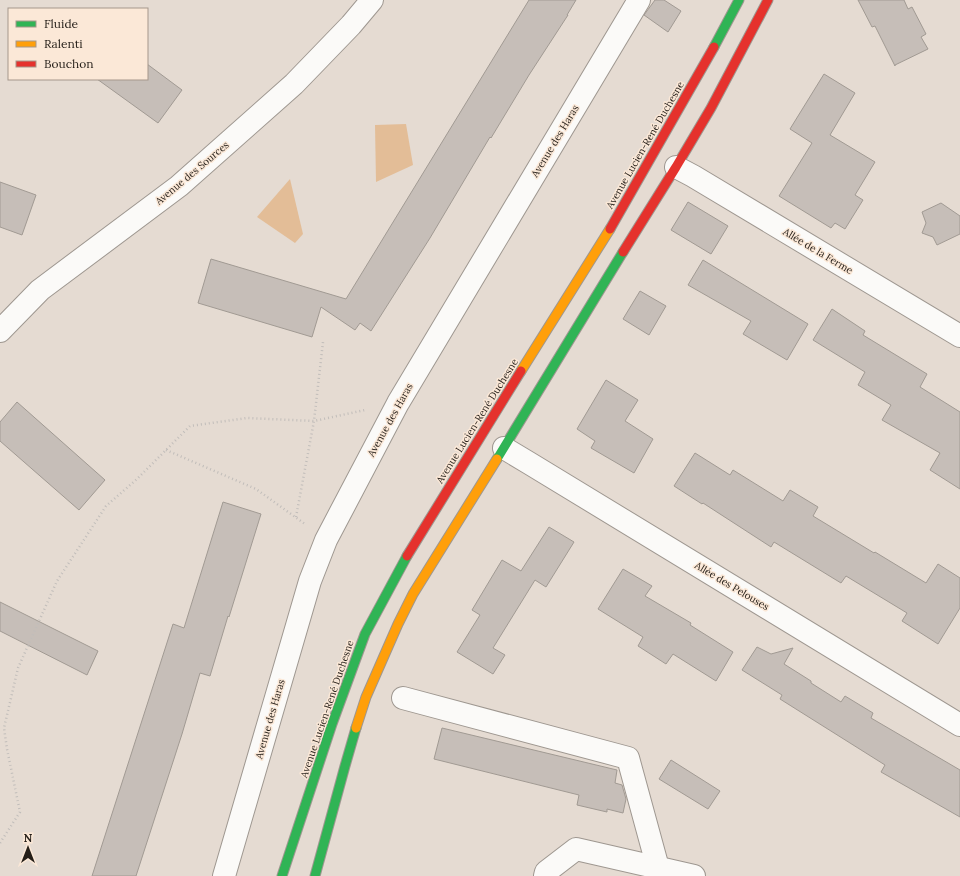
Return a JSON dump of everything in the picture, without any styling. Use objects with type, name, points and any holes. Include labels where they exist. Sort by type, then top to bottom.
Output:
[{"type":"main road","name":"Avenue Lucien-René Duchesne","points":[[282,876],[332,724],[365,634],[411,549],[616,219],[716,43],[738,0]]},
{"type":"main road","points":[[315,876],[345,766],[366,697],[381,660],[413,594],[676,167],[711,108],[768,0]]},
{"type":"street","name":"Avenue des Sources","points":[[0,330],[40,290],[179,186],[208,161],[294,84],[351,25],[372,0]]},
{"type":"street","name":"Avenue des Haras","points":[[224,876],[310,580],[326,540],[398,403],[639,0]]},
{"type":"street","name":"Allée de la Ferme","points":[[676,167],[960,336]]},
{"type":"street","name":"Allée des Pelouses","points":[[504,448],[960,725]]},
{"type":"street","points":[[403,698],[628,758],[658,868]]},
{"type":"street","points":[[545,876],[546,872],[576,848],[694,876]]},
{"type":"path","points":[[296,517],[314,421],[323,342]]},
{"type":"path","points":[[0,843],[20,812],[4,728],[18,668],[58,581],[106,506],[137,479],[190,426],[247,418],[314,421],[398,403]]},
{"type":"path","points":[[166,450],[256,489],[326,540]]},
{"type":"shaded area","points":[[406,124],[413,165],[376,182],[375,125]]},
{"type":"shaded area","points":[[290,179],[303,234],[295,243],[257,217]]},
{"type":"building","points":[[529,0],[576,0],[371,331],[360,323],[355,330],[321,307],[312,337],[198,303],[211,259],[346,299]]},
{"type":"building","points":[[655,0],[664,0],[681,11],[668,32],[644,15]]},
{"type":"building","points":[[858,0],[904,0],[908,9],[912,7],[926,34],[921,37],[928,49],[895,66],[875,26],[872,27]]},
{"type":"building","points":[[148,65],[182,90],[158,123],[98,80],[148,80]]},
{"type":"building","points":[[824,74],[855,93],[830,135],[875,162],[855,195],[863,200],[845,229],[835,223],[831,228],[779,196],[812,143],[790,129]]},
{"type":"building","points":[[0,182],[36,195],[22,235],[0,227]]},
{"type":"building","points":[[688,202],[728,226],[711,254],[671,230]]},
{"type":"building","points":[[941,203],[960,216],[960,234],[937,245],[933,237],[922,233],[926,223],[922,212]]},
{"type":"building","points":[[703,260],[808,324],[787,360],[743,334],[751,321],[688,285]]},
{"type":"building","points":[[640,291],[666,306],[649,335],[623,319]]},
{"type":"building","points":[[832,309],[865,331],[863,335],[927,374],[920,387],[960,412],[960,489],[930,470],[940,453],[882,420],[891,405],[858,385],[865,372],[813,340]]},
{"type":"building","points":[[606,380],[638,400],[625,421],[653,439],[634,473],[591,448],[595,441],[577,429]]},
{"type":"building","points":[[17,402],[105,480],[79,510],[0,441],[0,422]]},
{"type":"building","points":[[695,453],[730,475],[733,470],[783,501],[790,490],[818,507],[813,516],[926,583],[938,564],[960,578],[960,608],[938,644],[902,621],[907,613],[846,576],[841,583],[774,542],[771,547],[674,486]]},
{"type":"building","points":[[223,502],[261,514],[210,676],[200,673],[136,876],[92,876],[173,624],[184,628]]},
{"type":"building","points":[[549,527],[574,542],[546,587],[535,580],[493,648],[505,655],[493,674],[457,652],[480,615],[472,610],[502,560],[521,571]]},
{"type":"building","points":[[623,569],[652,586],[645,596],[691,623],[690,625],[733,652],[716,681],[673,654],[666,664],[638,646],[643,637],[598,609]]},
{"type":"building","points":[[0,602],[98,651],[87,675],[0,631]]},
{"type":"building","points":[[757,647],[771,654],[793,648],[784,664],[841,702],[845,696],[873,713],[871,718],[960,770],[960,817],[881,772],[885,765],[780,699],[782,695],[742,670]]},
{"type":"building","points":[[442,728],[617,770],[615,783],[622,785],[626,799],[623,813],[607,809],[607,812],[577,805],[579,795],[434,759]]},
{"type":"building","points":[[671,760],[720,791],[708,809],[659,779]]},
{"type":"traffic: fast","points":[[714,47],[739,0]]},
{"type":"traffic: fast","points":[[497,459],[623,252]]},
{"type":"traffic: fast","points":[[282,876],[332,724],[365,634],[407,556]]},
{"type":"traffic: fast","points":[[315,876],[356,728]]},
{"type":"traffic: slow","points":[[521,371],[610,229]]},
{"type":"traffic: slow","points":[[356,728],[366,697],[413,594],[497,459]]},
{"type":"traffic: jam","points":[[623,252],[711,108],[768,0]]},
{"type":"traffic: jam","points":[[610,229],[714,47]]},
{"type":"traffic: jam","points":[[407,556],[521,371]]}]
